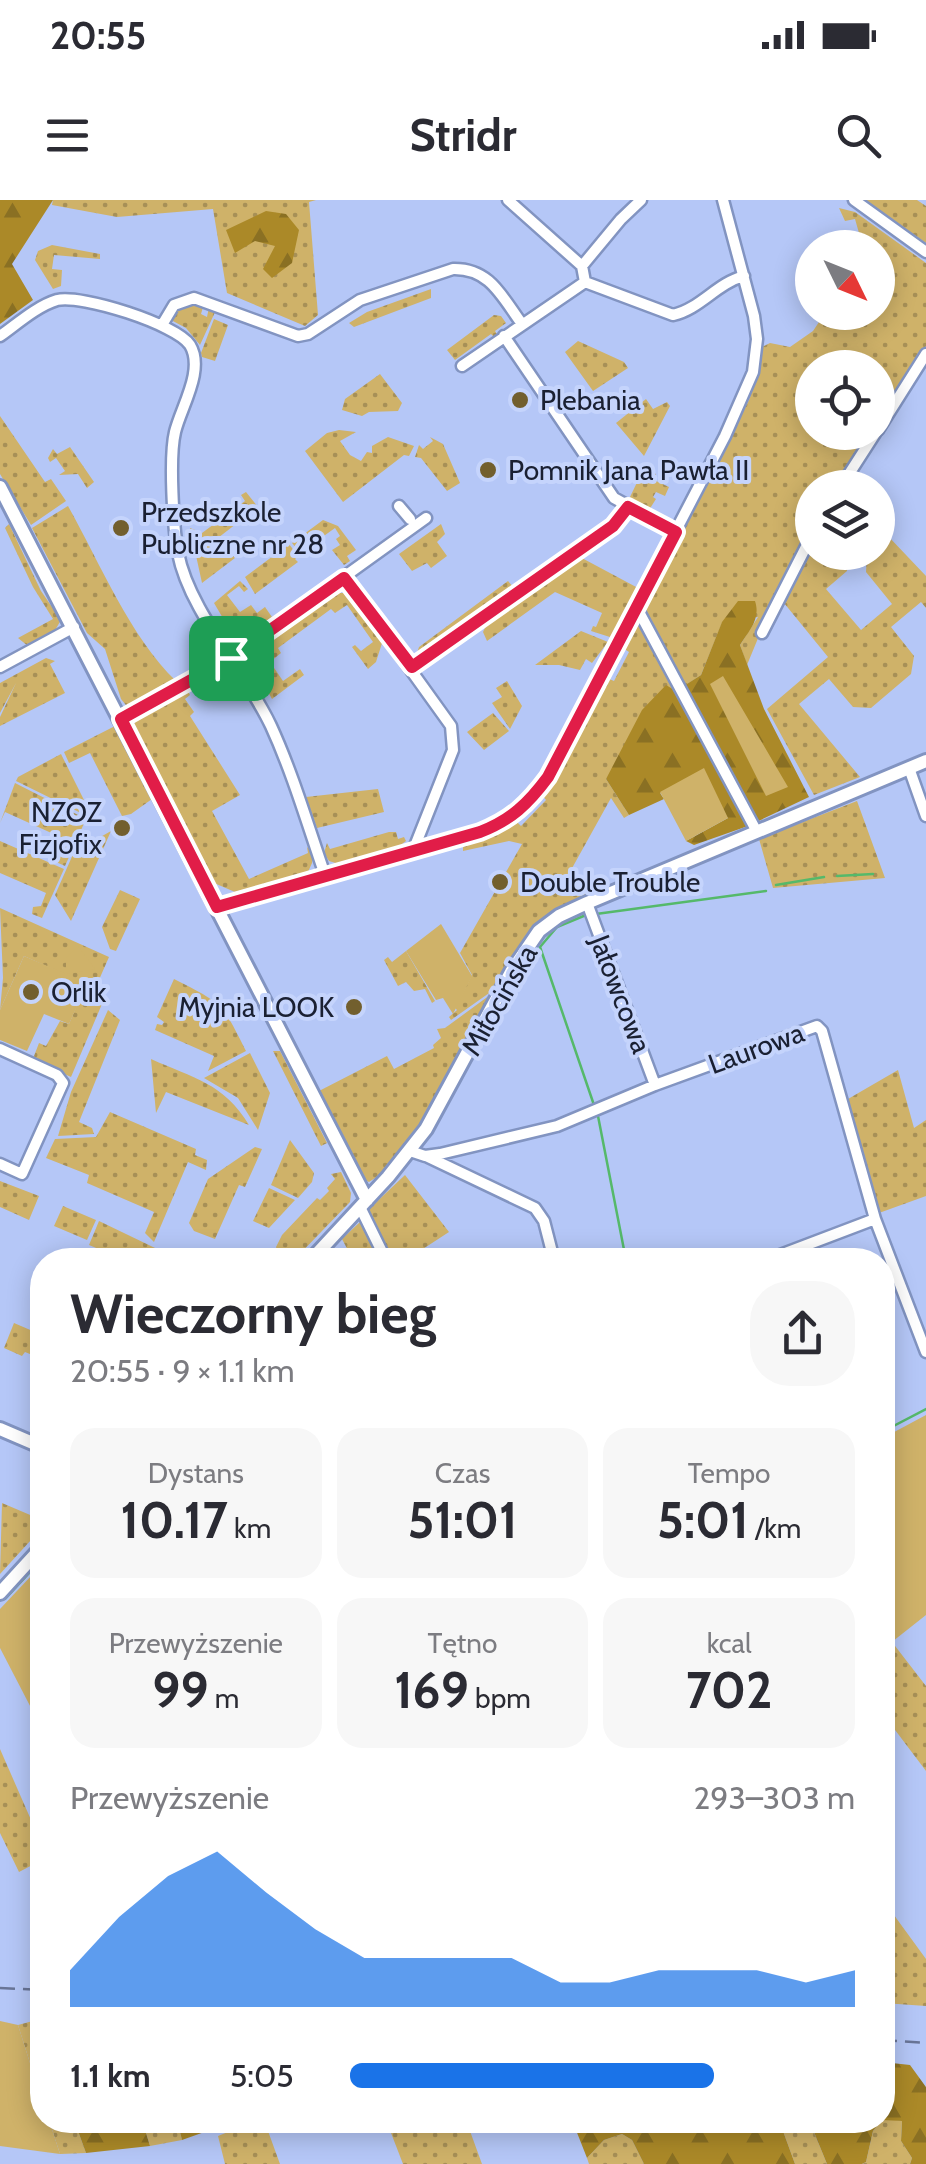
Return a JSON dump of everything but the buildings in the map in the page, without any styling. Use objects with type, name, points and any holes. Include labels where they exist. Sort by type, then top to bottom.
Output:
[{"type":"street","points":[[508,200],[582,266],[585,282]]},
{"type":"street","points":[[582,266],[641,200]]},
{"type":"street","points":[[217,907],[504,822],[527,803],[548,777],[638,608],[753,372],[757,339],[723,200]]},
{"type":"street","points":[[854,200],[926,252]]},
{"type":"street","points":[[162,325],[174,305],[182,300],[200,299],[298,336],[308,334],[360,300],[453,269],[468,269],[488,278],[522,324]]},
{"type":"street","points":[[585,282],[673,316],[744,276]]},
{"type":"street","points":[[462,366],[585,282]]},
{"type":"street","points":[[0,336],[50,302],[75,298],[162,325],[178,333],[190,346],[195,359],[173,438],[178,552],[198,602],[271,727],[325,875]]},
{"type":"street","points":[[504,336],[608,490],[628,507],[676,532]]},
{"type":"street","points":[[895,403],[926,354]]},
{"type":"street","points":[[0,486],[217,907],[364,1204],[381,1248]]},
{"type":"street","points":[[399,506],[410,519]]},
{"type":"street","points":[[412,667],[613,526],[628,507]]},
{"type":"street","points":[[121,719],[231,658],[426,518]]},
{"type":"street","points":[[762,633],[795,569]]},
{"type":"street","points":[[344,578],[445,714],[454,737],[453,750],[412,851]]},
{"type":"street","points":[[638,608],[757,832]]},
{"type":"street","points":[[0,668],[74,628]]},
{"type":"street","name":"Miłocińska","points":[[322,1248],[410,1151],[440,1105],[524,952],[549,923],[586,903],[926,761]]},
{"type":"street","points":[[909,768],[926,816]]},
{"type":"street","name":"Jałowcowa","points":[[586,903],[655,1085]]},
{"type":"street","name":"Laurowa","points":[[425,1156],[557,1126],[816,1026],[822,1031],[886,1248]]},
{"type":"street","points":[[0,1049],[57,1075],[63,1083],[22,1174],[0,1164]]},
{"type":"street","points":[[410,1151],[535,1208],[542,1216],[551,1248]]},
{"type":"street","points":[[799,1248],[875,1219]]},
{"type":"street","name":"Laurowa","points":[[895,1271],[926,1352]]},
{"type":"street","points":[[0,1429],[30,1443]]},
{"type":"street","points":[[0,1592],[30,1560]]},
{"type":"shaded area","points":[[53,200],[316,200],[309,202],[318,315],[305,326],[227,293],[213,209],[117,217],[52,205]]},
{"type":"shaded area","points":[[864,200],[917,200],[926,206],[926,243]]},
{"type":"shaded area","points":[[839,208],[855,212],[880,230],[858,230],[855,219],[845,221]]},
{"type":"shaded area","points":[[895,241],[926,263],[926,346],[895,397],[895,350],[795,350],[795,450],[861,450],[848,470],[795,470],[795,560],[747,665],[740,645],[758,617],[722,623],[701,675],[683,687],[642,610],[749,400],[757,377],[760,348],[770,343],[790,347],[813,331],[895,330]]},
{"type":"shaded area","points":[[52,245],[100,254],[100,259],[54,255],[52,269],[62,270],[61,286],[53,289],[35,260],[38,251]]},
{"type":"shaded area","points":[[431,289],[431,298],[354,327],[349,323],[367,312]]},
{"type":"shaded area","points":[[196,302],[204,304],[201,314],[207,317],[209,307],[216,310],[200,345],[186,328],[171,320],[177,309]]},
{"type":"shaded area","points":[[494,315],[501,316],[506,323],[495,331],[498,336],[491,334],[455,360],[447,350]]},
{"type":"shaded area","points":[[214,319],[228,325],[215,361],[201,353]]},
{"type":"shaded area","points":[[578,341],[624,362],[628,368],[593,391],[565,352]]},
{"type":"shaded area","points":[[380,374],[402,403],[398,411],[362,416],[342,410],[345,399]]},
{"type":"shaded area","points":[[646,399],[653,409],[667,402],[670,406],[644,456],[616,423]]},
{"type":"shaded area","points":[[0,416],[45,482],[51,479],[66,501],[31,525],[0,474]]},
{"type":"shaded area","points":[[356,432],[340,441],[350,455],[361,461],[367,452],[372,453],[372,446],[388,437],[414,446],[409,456],[404,455],[343,502],[305,451],[327,433]]},
{"type":"shaded area","points":[[430,437],[443,444],[460,483],[447,491],[421,458],[415,457],[419,445],[423,449],[433,441]]},
{"type":"shaded area","points":[[70,447],[94,482],[87,488],[78,474],[59,475],[65,471],[56,458],[50,462],[48,458],[53,449],[57,454]]},
{"type":"shaded area","points":[[644,468],[656,474],[654,480],[669,487],[665,496],[656,492],[649,510],[629,499]]},
{"type":"shaded area","points":[[246,492],[258,507],[214,541],[224,554],[230,551],[235,558],[202,583],[190,528],[202,533],[245,501],[241,495]]},
{"type":"shaded area","points":[[68,506],[130,621],[176,681],[172,688],[130,710],[121,699],[105,649],[87,633],[32,528]]},
{"type":"shaded area","points":[[323,520],[338,526],[356,550],[347,556],[350,561],[344,565],[332,550],[340,545],[335,528],[300,553],[292,543]]},
{"type":"shaded area","points":[[9,524],[41,591],[61,620],[54,632],[28,646],[18,638],[53,619],[5,528]]},
{"type":"shaded area","points":[[441,524],[445,534],[437,542],[447,556],[431,568],[427,563],[412,571],[399,554]]},
{"type":"shaded area","points":[[895,543],[926,576],[926,608],[921,602],[891,627],[914,656],[911,674],[871,708],[853,707],[829,679],[799,704],[860,777],[814,795],[767,709],[828,657],[784,603],[801,570],[847,570],[826,589],[861,630],[892,604],[866,572],[895,570]]},
{"type":"shaded area","points":[[289,544],[298,562],[255,594],[245,577]]},
{"type":"shaded area","points":[[580,557],[638,588],[613,638],[591,631],[602,613],[555,592],[487,641],[483,632],[488,621]]},
{"type":"shaded area","points":[[240,581],[248,589],[244,592],[239,586],[227,595],[240,612],[251,605],[257,613],[265,607],[272,617],[237,642],[214,603]]},
{"type":"shaded area","points":[[508,581],[514,588],[426,652],[417,653],[419,647]]},
{"type":"shaded area","points":[[337,593],[347,593],[383,640],[376,662],[368,669],[352,647],[355,645],[361,651],[373,642],[347,605],[335,613],[331,609],[278,648],[281,653],[270,662],[283,681],[300,669],[304,675],[272,699],[248,656]]},
{"type":"shaded area","points":[[637,619],[679,689],[606,779],[629,815],[624,818],[611,798],[571,870],[581,890],[592,886],[595,892],[544,917],[512,957],[492,991],[451,1020],[449,1017],[457,1010],[472,975],[460,953],[522,844],[509,841],[463,851],[463,844],[516,821],[521,826],[546,800],[542,795],[607,678],[614,681],[629,652],[623,648]]},
{"type":"shaded area","points":[[581,631],[608,642],[592,663],[586,659],[580,670],[535,665]]},
{"type":"shaded area","points":[[46,658],[55,661],[50,664],[65,693],[0,726],[0,717],[16,683],[0,713],[0,683]]},
{"type":"shaded area","points":[[723,676],[788,787],[766,796],[710,684]]},
{"type":"shaded area","points":[[507,681],[522,706],[510,729],[492,703],[502,697],[496,688]]},
{"type":"shaded area","points":[[188,691],[190,695],[185,699],[194,712],[190,716],[240,795],[212,811],[249,879],[308,853],[307,847],[313,853],[308,872],[235,892],[214,883],[133,725]]},
{"type":"shaded area","points":[[493,713],[509,731],[484,750],[467,732]]},
{"type":"shaded area","points":[[115,726],[152,799],[122,816],[90,753],[69,763],[64,752]]},
{"type":"shaded area","points":[[61,754],[89,810],[87,816],[16,781]]},
{"type":"shaded area","points":[[704,768],[728,818],[686,841],[660,792]]},
{"type":"shaded area","points":[[15,783],[86,819],[65,866],[56,862],[69,841],[5,812],[0,823]]},
{"type":"shaded area","points":[[378,789],[384,812],[317,828],[306,797]]},
{"type":"shaded area","points":[[857,801],[885,878],[773,888],[759,839]]},
{"type":"shaded area","points":[[111,831],[71,921],[55,895],[74,852]]},
{"type":"shaded area","points":[[396,832],[398,839],[404,837],[406,841],[398,847],[339,864],[329,861],[324,853],[327,843],[330,849]]},
{"type":"shaded area","points":[[0,841],[64,869],[42,918],[32,914],[33,907],[41,906],[46,893],[0,873]]},
{"type":"shaded area","points":[[120,890],[140,899],[116,951],[110,949],[102,927]]},
{"type":"shaded area","points":[[0,908],[109,957],[91,998],[102,1004],[71,1077],[36,1061],[34,1056],[39,1043],[46,1046],[60,1021],[69,1024],[86,984],[24,956],[0,1010]]},
{"type":"shaded area","points":[[441,924],[472,976],[453,1014],[443,998],[436,1000],[406,951]]},
{"type":"shaded area","name":"Orlik","points":[[78,946],[95,969],[67,974],[87,984],[69,1024],[44,1014],[27,1051],[0,1040],[0,1010],[24,956],[66,974],[66,958]]},
{"type":"shaded area","points":[[406,951],[435,1001],[432,1003],[425,989],[414,991],[406,982],[398,986],[384,960],[388,957],[392,962]]},
{"type":"shaded area","points":[[174,979],[219,1006],[246,1051],[208,1071],[214,1056],[155,1030],[157,1024],[164,1022],[157,1017]]},
{"type":"shaded area","points":[[490,995],[420,1125],[386,1169],[369,1182],[363,1179],[319,1091],[387,1056],[394,1069],[434,1048],[441,1038],[437,1029],[445,1028]]},
{"type":"shaded area","points":[[108,1010],[120,1020],[79,1122],[92,1128],[94,1134],[58,1136],[71,1092]]},
{"type":"shaded area","points":[[273,1051],[280,1051],[327,1143],[321,1146]]},
{"type":"shaded area","points":[[250,1053],[270,1093],[258,1130],[238,1098],[204,1078]]},
{"type":"shaded area","points":[[151,1059],[218,1091],[249,1125],[166,1092],[156,1113]]},
{"type":"shaded area","points":[[898,1070],[914,1128],[926,1120],[926,1196],[879,1213],[848,1099]]},
{"type":"shaded area","points":[[110,1112],[196,1149],[195,1155],[207,1160],[206,1170],[188,1162],[154,1242],[145,1233],[154,1212],[87,1183],[89,1175],[46,1158],[55,1139],[96,1137]]},
{"type":"shaded area","points":[[290,1140],[314,1173],[312,1182],[298,1198],[271,1185]]},
{"type":"shaded area","points":[[255,1147],[262,1149],[245,1187],[239,1185],[215,1239],[194,1231],[189,1223],[208,1179]]},
{"type":"shaded area","points":[[341,1172],[351,1193],[350,1202],[306,1248],[276,1248],[282,1235],[317,1198],[320,1200],[329,1191],[327,1188],[335,1179],[331,1174]]},
{"type":"shaded area","points":[[405,1175],[449,1232],[424,1248],[385,1248],[369,1209]]},
{"type":"shaded area","points":[[0,1181],[39,1196],[29,1220],[0,1207]]},
{"type":"shaded area","points":[[269,1188],[295,1200],[269,1228],[253,1221]]},
{"type":"shaded area","points":[[63,1206],[96,1220],[87,1240],[54,1226]]},
{"type":"shaded area","points":[[99,1221],[155,1248],[96,1248],[89,1245]]},
{"type":"shaded area","points":[[360,1222],[376,1248],[347,1248],[342,1239]]},
{"type":"shaded area","points":[[14,1323],[30,1330],[30,1354],[25,1352],[22,1356],[4,1348]]},
{"type":"shaded area","points":[[926,1415],[926,1615],[895,1640],[895,1432]]},
{"type":"shaded area","points":[[2,1503],[30,1515],[30,1541],[0,1574]]},
{"type":"shaded area","points":[[30,1577],[30,1706],[0,1648],[0,1609]]},
{"type":"shaded area","points":[[895,1646],[926,1686],[926,1771],[895,1730]]},
{"type":"shaded area","points":[[0,1749],[30,1818],[30,1866],[19,1872],[0,1833]]},
{"type":"shaded area","points":[[895,1916],[926,1959],[926,2006],[895,2004]]},
{"type":"shaded area","points":[[0,2021],[18,2025],[30,2063],[30,2133],[53,2133],[60,2154],[0,2146]]},
{"type":"shaded area","points":[[30,2022],[30,2063],[18,2025]]},
{"type":"shaded area","points":[[895,2120],[902,2121],[901,2141],[912,2158],[910,2164],[862,2164],[866,2162],[873,2133],[895,2133]]},
{"type":"shaded area","points":[[53,2133],[79,2133],[86,2153],[60,2154]]},
{"type":"shaded area","points":[[146,2133],[180,2133],[182,2140],[150,2146]]},
{"type":"shaded area","points":[[269,2133],[280,2164],[225,2164],[218,2136]]},
{"type":"shaded area","points":[[391,2133],[471,2133],[482,2164],[403,2164]]},
{"type":"shaded area","points":[[784,2133],[814,2133],[827,2164],[795,2164]]},
{"type":"shaded area","points":[[622,2134],[632,2140],[644,2164],[589,2164],[587,2158],[604,2140]]},
{"type":"green space","points":[[0,200],[53,200],[12,264],[33,300],[0,324]]},
{"type":"green space","points":[[266,211],[286,214],[299,230],[292,263],[272,278],[263,269],[275,246],[255,241],[235,253],[226,230]]},
{"type":"green space","points":[[738,601],[755,601],[755,619],[740,645],[764,709],[809,797],[748,826],[694,845],[686,841],[728,818],[660,793],[664,799],[629,815],[606,779],[642,710],[666,685],[676,691],[701,675],[722,622]]},
{"type":"green space","points":[[895,2063],[910,2065],[926,2087],[926,2164],[910,2164],[912,2158],[901,2141],[902,2121],[895,2121]]},
{"type":"green space","points":[[79,2133],[146,2133],[150,2146],[86,2153]]},
{"type":"green space","points":[[180,2133],[202,2133],[182,2140]]},
{"type":"green space","points":[[577,2133],[784,2133],[795,2164],[644,2164],[632,2140],[622,2134],[604,2140],[587,2158]]},
{"type":"green space","points":[[814,2133],[873,2133],[866,2162],[827,2164]]},
{"type":"waterway","points":[[837,876],[873,874]]},
{"type":"waterway","points":[[776,885],[824,877]]},
{"type":"waterway","points":[[596,914],[766,891]]},
{"type":"waterway","points":[[586,915],[557,927],[540,947],[594,1105]]},
{"type":"waterway","points":[[598,1116],[624,1248]]},
{"type":"waterway","points":[[895,1425],[926,1409]]},
{"type":"waterway","points":[[5,1599],[30,1572]]},
{"type":"railway","points":[[0,1988],[30,1989]]},
{"type":"railway","points":[[895,2041],[926,2043]]},
{"type":"place","name":"Plebania","points":[[520,400]]},
{"type":"place","name":"Pomnik Jana Pawła II","points":[[488,470]]},
{"type":"place","name":"Przedszkole Publiczne nr 28","points":[[121,528]]},
{"type":"place","name":"NZOZ Fizjofix","points":[[122,828]]},
{"type":"place","name":"Double Trouble","points":[[500,882]]},
{"type":"place","name":"Orlik","points":[[31,992]]},
{"type":"place","name":"Myjnia LOOK","points":[[354,1007]]},
{"type":"route","points":[[628,507],[676,532],[548,777],[519,811],[480,832],[217,907],[121,719],[231,658],[344,578],[412,667],[613,526],[628,507]]}]
